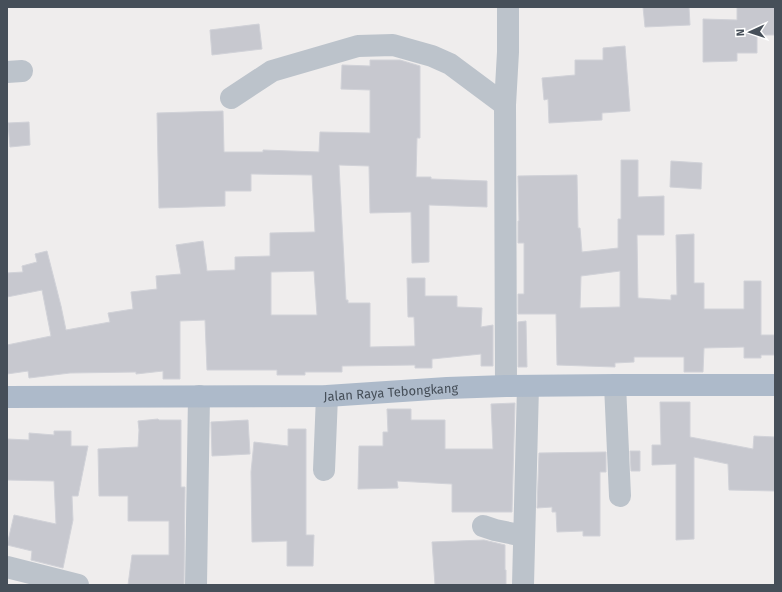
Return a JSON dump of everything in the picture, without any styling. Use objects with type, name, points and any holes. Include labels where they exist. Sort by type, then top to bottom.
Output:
[{"type":"main road","name":"Jalan Raya Tebongkang","points":[[7,397],[326,396],[448,388],[506,386],[775,385]]},
{"type":"street","points":[[506,386],[505,105],[508,52],[508,10]]},
{"type":"street","points":[[231,98],[272,71],[358,46],[393,45],[432,56],[450,64],[505,105]]},
{"type":"street","points":[[615,385],[620,496]]},
{"type":"street","points":[[523,585],[528,386]]},
{"type":"street","points":[[196,585],[199,396]]},
{"type":"street","points":[[324,470],[326,396]]},
{"type":"street","points":[[483,526],[524,536]]},
{"type":"street","points":[[7,567],[78,585]]},
{"type":"building","points":[[643,7],[689,7],[690,25],[645,27]]},
{"type":"building","points":[[737,7],[775,7],[775,35],[757,35],[757,53],[737,53],[737,61],[703,62],[703,19],[737,20]]},
{"type":"building","points":[[259,24],[262,49],[212,55],[210,30]]},
{"type":"building","points":[[625,46],[630,111],[602,113],[602,120],[549,123],[548,99],[544,100],[542,78],[575,75],[575,60],[603,60],[603,48]]},
{"type":"building","points":[[370,60],[400,60],[420,66],[420,138],[417,138],[416,177],[487,181],[487,207],[429,205],[429,262],[412,263],[411,212],[370,213],[369,166],[339,165],[346,300],[348,300],[348,303],[370,303],[370,347],[415,346],[414,317],[408,317],[407,278],[425,278],[425,296],[457,296],[457,307],[482,308],[481,327],[493,325],[493,366],[481,366],[481,354],[432,359],[432,368],[415,368],[415,365],[342,366],[342,372],[305,372],[305,375],[277,375],[277,370],[207,370],[205,320],[180,321],[180,379],[163,379],[163,371],[136,374],[136,372],[70,373],[29,378],[28,371],[7,374],[7,345],[51,336],[42,290],[7,297],[7,273],[23,272],[22,266],[37,262],[35,254],[47,251],[66,330],[110,322],[108,313],[133,309],[131,292],[157,289],[156,276],[181,274],[176,245],[203,241],[207,271],[235,270],[235,257],[270,256],[270,233],[315,232],[312,175],[251,174],[251,191],[225,191],[225,206],[159,208],[157,113],[223,111],[224,152],[263,152],[263,150],[319,152],[320,132],[370,133],[370,90],[341,89],[342,65],[370,66]],"holes":[[[314,271],[317,315],[271,315],[271,272]]]},
{"type":"building","points":[[29,122],[30,145],[10,147],[8,123]]},
{"type":"building","points":[[621,160],[638,160],[638,197],[664,196],[664,235],[637,235],[638,298],[671,300],[671,295],[677,295],[676,235],[694,234],[694,283],[704,283],[704,309],[744,309],[744,281],[761,281],[761,335],[775,335],[775,355],[761,355],[761,358],[744,358],[744,347],[704,348],[703,372],[684,372],[684,357],[634,357],[634,362],[615,363],[615,367],[557,365],[556,314],[518,314],[518,294],[524,294],[524,243],[518,243],[518,176],[577,175],[578,228],[580,228],[582,252],[618,248],[618,219],[621,219]],"holes":[[[620,271],[620,307],[580,308],[581,276]]]},
{"type":"building","points":[[671,161],[702,163],[701,189],[670,187]]},
{"type":"building","points":[[526,321],[527,367],[518,367],[518,322]]},
{"type":"building","points":[[660,402],[690,402],[690,437],[753,449],[754,436],[775,437],[775,491],[729,490],[728,464],[694,457],[694,539],[676,540],[676,464],[652,465],[652,445],[661,445]]},
{"type":"building","points":[[515,403],[512,512],[452,512],[452,484],[397,481],[398,488],[358,489],[359,446],[383,446],[383,432],[388,432],[387,409],[411,409],[411,420],[445,420],[445,449],[493,449],[491,404]]},
{"type":"building","points":[[158,419],[181,420],[181,487],[185,487],[184,585],[128,585],[132,555],[169,555],[169,521],[128,521],[128,496],[99,496],[98,449],[138,447],[138,421]]},
{"type":"building","points":[[248,420],[250,454],[212,456],[211,422]]},
{"type":"building","points":[[288,429],[306,429],[306,535],[314,535],[313,566],[287,566],[287,541],[252,542],[251,472],[254,442],[288,446]]},
{"type":"building","points":[[54,431],[71,431],[71,446],[88,446],[78,496],[72,496],[73,520],[63,568],[31,560],[32,551],[7,545],[14,515],[56,524],[54,481],[7,480],[7,439],[29,440],[29,433],[54,435]]},
{"type":"building","points":[[630,451],[640,451],[640,471],[631,471]]},
{"type":"building","points":[[606,452],[606,472],[600,472],[600,536],[583,536],[583,531],[557,532],[556,512],[552,512],[552,507],[537,508],[539,453]]},
{"type":"building","points":[[484,540],[505,545],[506,585],[435,585],[432,542]]}]
